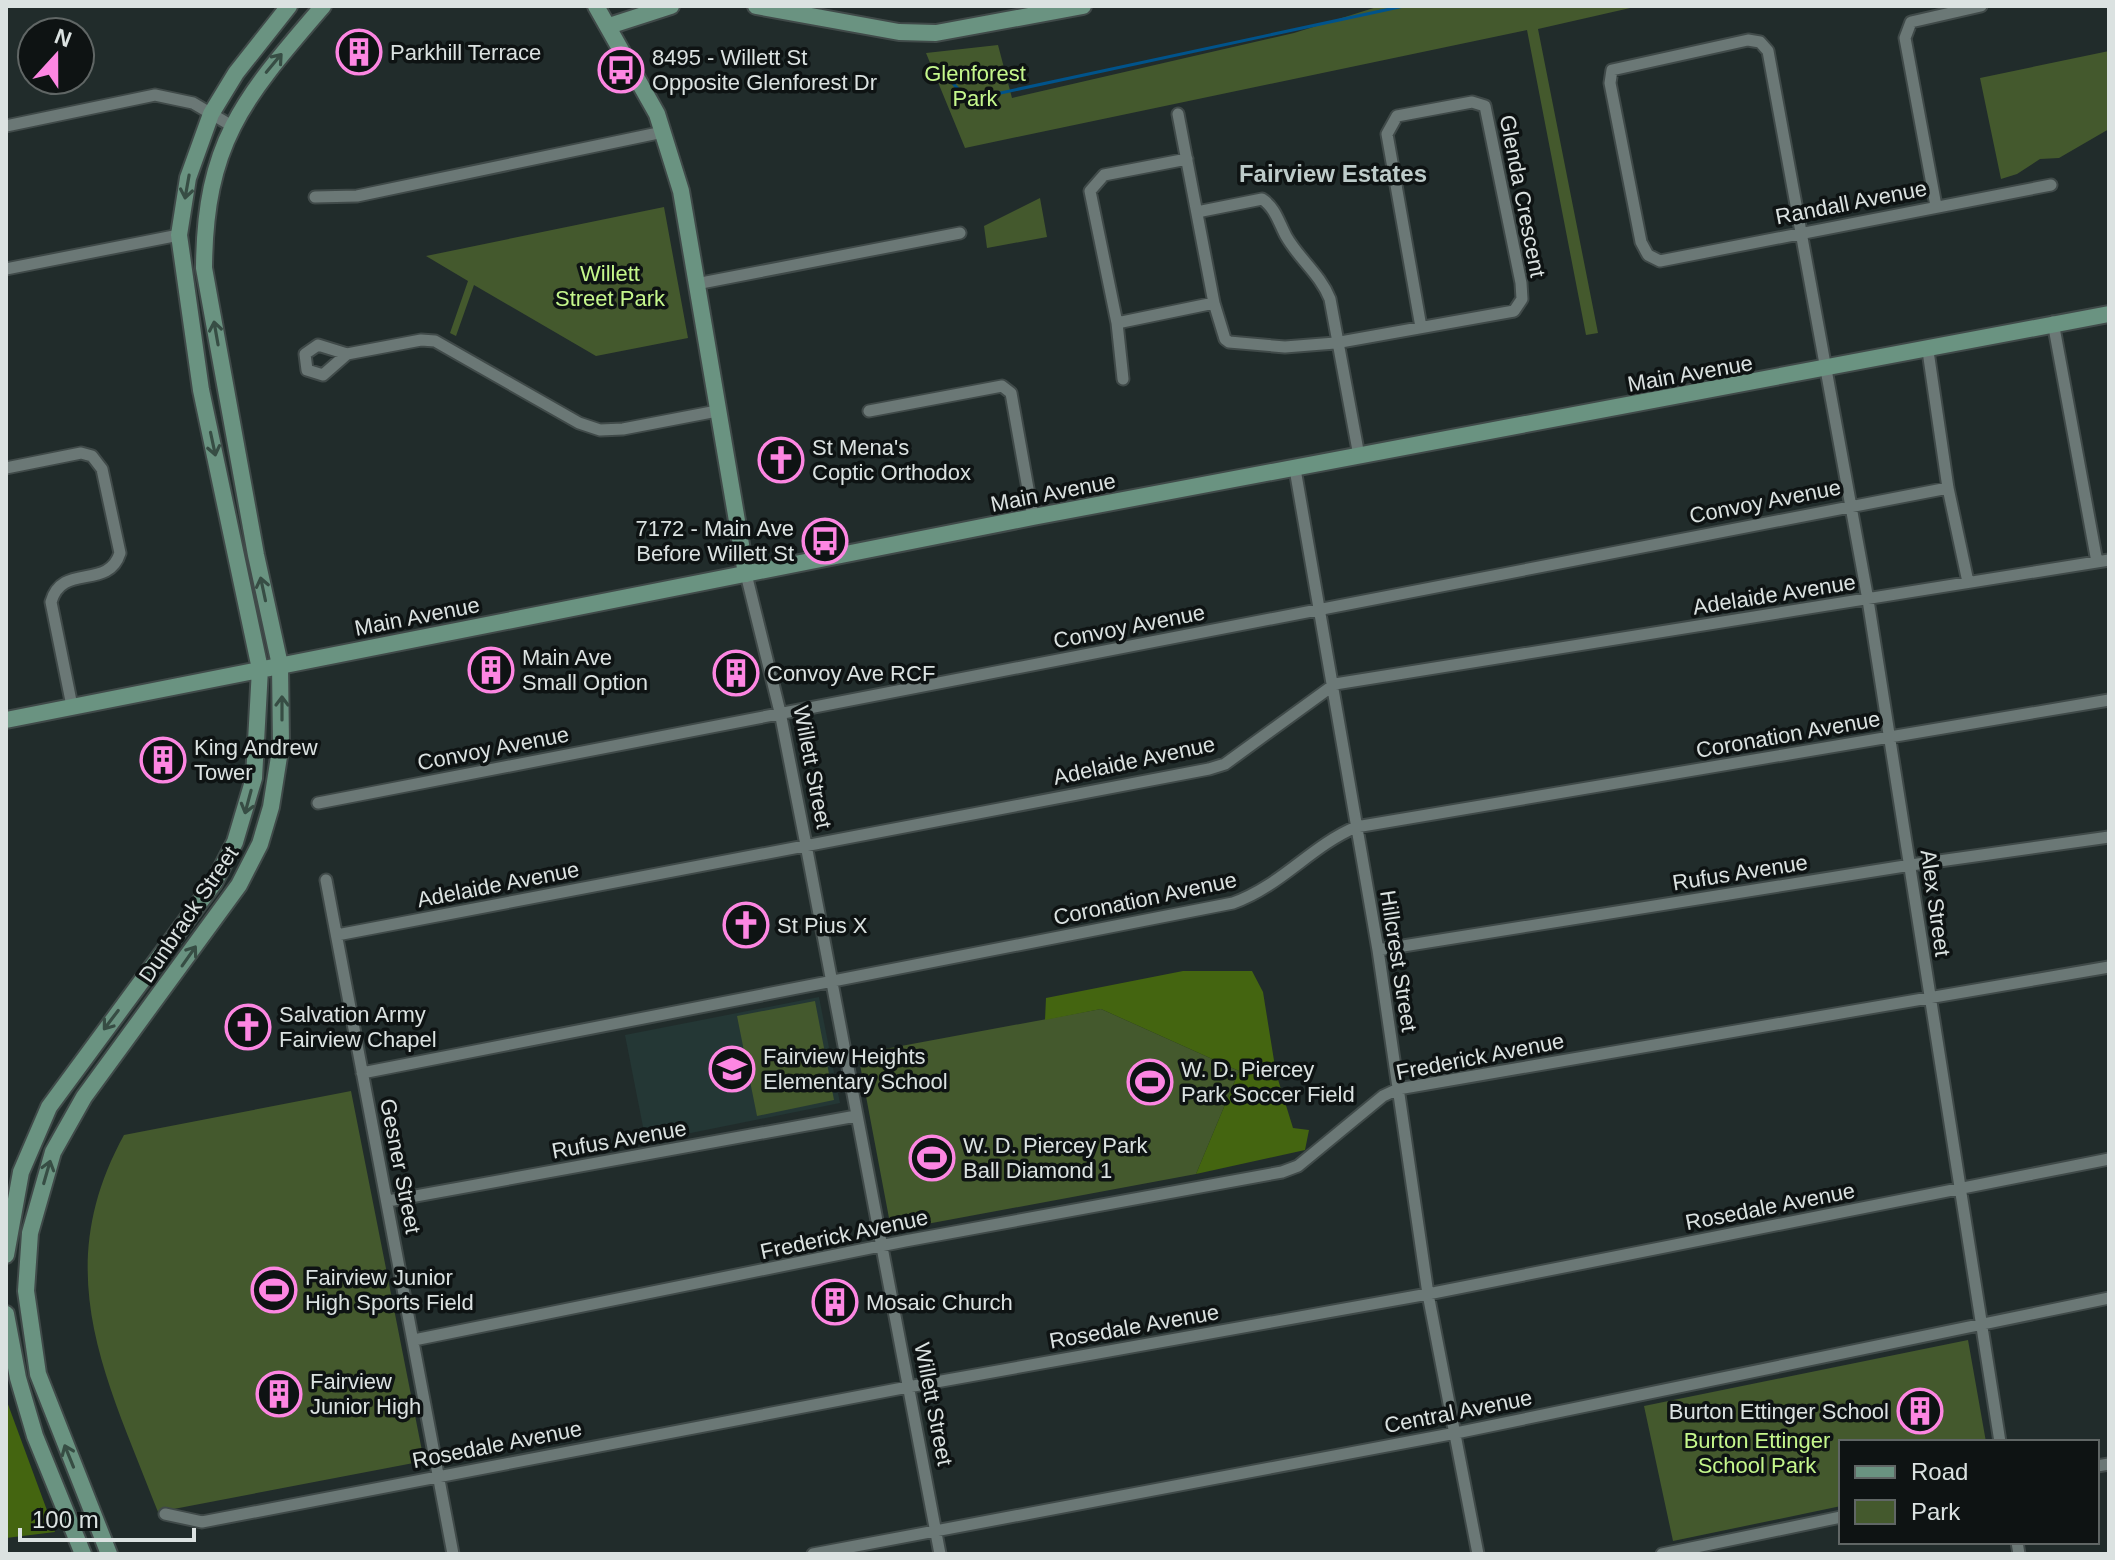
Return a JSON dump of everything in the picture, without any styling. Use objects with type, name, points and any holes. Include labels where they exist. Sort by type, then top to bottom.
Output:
[{"type":"main road","name":"Dunbrack Street","points":[[6,1257],[10,1201],[33,1138],[49,1107],[226,863],[254,778],[260,669],[201,390],[179,235],[188,178],[211,114],[236,73],[289,6]]},
{"type":"main road","name":"Dunbrack Street","points":[[109,1554],[38,1374],[28,1320],[27,1254],[53,1152],[84,1097],[239,885],[260,844],[271,807],[281,744],[280,665],[256,555],[204,268],[209,185],[232,126],[261,78],[323,6]]},
{"type":"main road","name":"Willett Street","points":[[596,6],[663,132],[681,191],[746,574]]},
{"type":"main road","points":[[609,26],[671,6]]},
{"type":"main road","points":[[756,6],[911,33],[936,33],[1045,10],[1083,6]]},
{"type":"main road","name":"Main Avenue","points":[[6,720],[1033,517],[1928,351],[2053,322],[2109,314]]},
{"type":"main road","points":[[6,1245],[27,1254]]},
{"type":"main road","points":[[6,1257],[27,1254]]},
{"type":"main road","points":[[6,1314],[18,1378],[35,1436],[83,1554]]},
{"type":"street","points":[[1936,206],[1905,38],[1911,22],[1981,6]]},
{"type":"street","name":"Alex Street","points":[[1660,261],[1648,255],[1641,242],[1610,83],[1612,70],[1748,40],[1760,42],[1768,51],[1868,600],[2000,1440]]},
{"type":"street","points":[[6,126],[155,95],[193,103],[232,126]]},
{"type":"street","name":"Glenda Crescent","points":[[1214,303],[1229,342],[1285,347],[1335,343],[1514,311],[1522,299],[1489,118],[1485,106],[1472,102],[1397,116],[1387,134],[1421,327]]},
{"type":"street","points":[[1117,323],[1214,303],[1178,114]]},
{"type":"street","points":[[315,197],[357,196],[663,132]]},
{"type":"street","points":[[1123,379],[1117,323],[1090,191],[1104,175],[1187,159]]},
{"type":"street","name":"Randall Avenue","points":[[1660,261],[2051,185]]},
{"type":"street","points":[[1197,212],[1262,199],[1270,204],[1288,240],[1323,282],[1330,299],[1335,343],[1359,456]]},
{"type":"street","points":[[696,284],[960,233]]},
{"type":"street","points":[[6,269],[179,235]]},
{"type":"street","points":[[2053,322],[2103,561]]},
{"type":"street","points":[[347,354],[421,340],[435,341],[579,423],[600,430],[717,411]]},
{"type":"street","points":[[1928,351],[1948,488],[1968,582]]},
{"type":"street","points":[[869,411],[1002,386],[1011,393],[1033,517]]},
{"type":"street","points":[[6,468],[81,453],[92,456],[102,469],[120,553],[111,571],[63,582],[55,589],[51,602],[72,706]]},
{"type":"street","name":"Hillcrest Street","points":[[1295,469],[1335,684],[1378,950],[1428,1294],[1478,1554]]},
{"type":"street","name":"Convoy Avenue","points":[[318,803],[1948,488]]},
{"type":"street","name":"Adelaide Avenue","points":[[337,935],[1209,769],[1225,764],[1335,684],[2103,561]]},
{"type":"street","name":"Willett Street","points":[[746,574],[780,712],[940,1554]]},
{"type":"street","name":"Coronation Avenue","points":[[362,1073],[1233,903],[1269,888],[1327,843],[1356,827],[2109,700]]},
{"type":"street","name":"Rufus Avenue","points":[[1378,950],[1911,865],[2109,837]]},
{"type":"street","name":"Gesner Street","points":[[326,880],[453,1554]]},
{"type":"street","name":"Frederick Avenue","points":[[414,1340],[1282,1172],[1298,1166],[1383,1096],[1398,1089],[2109,967]]},
{"type":"street","name":"Rufus Avenue","points":[[388,1201],[856,1116]]},
{"type":"street","name":"Rosedale Avenue","points":[[165,1514],[202,1522],[908,1387],[1428,1294],[2109,1159]]},
{"type":"street","name":"Central Avenue","points":[[813,1554],[1456,1433],[2109,1298]]},
{"type":"street","points":[[1662,1554],[1839,1517]]},
{"type":"shaded area","name":"Fairview Heights Elementary School","points":[[819,997],[840,1103],[646,1142],[625,1035]]},
{"type":"green space","name":"Glenforest Park","points":[[1380,6],[1639,6],[1538,29],[1598,333],[1586,335],[1527,30],[965,148],[926,53],[998,45],[1012,98],[1294,33]]},
{"type":"green space","points":[[2109,51],[2109,129],[2059,158],[2040,159],[2017,174],[2001,179],[1980,78]]},
{"type":"green space","points":[[1040,198],[1047,237],[987,248],[984,226]]},
{"type":"green space","name":"Willett Street Park","points":[[664,207],[688,338],[596,356],[474,285],[456,336],[450,333],[468,281],[426,256]]},
{"type":"green space","points":[[1183,971],[1252,971],[1263,992],[1276,1073],[1293,1128],[1309,1130],[1305,1150],[1196,1174],[1239,1071],[1101,1009],[1045,1020],[1046,998]]},
{"type":"green space","points":[[815,1001],[834,1100],[757,1116],[737,1016]]},
{"type":"green space","points":[[1101,1009],[1239,1071],[1196,1174],[905,1228],[889,1218],[858,1054]]},
{"type":"green space","points":[[351,1091],[424,1461],[158,1512],[105,1371],[93,1325],[88,1280],[90,1233],[102,1185],[124,1135]]},
{"type":"green space","name":"Burton Ettinger School Park","points":[[1968,1340],[1986,1440],[1839,1440],[1839,1506],[1673,1541],[1644,1406]]},
{"type":"green space","points":[[6,1399],[55,1532],[6,1538]]},
{"type":"waterway","points":[[942,71],[968,100],[1404,6]]},
{"type":"place","name":"Parkhill Terrace","points":[[359,52]]},
{"type":"place","name":"8495 - Willett St Opposite Glenforest Dr","points":[[621,70]]},
{"type":"place","name":"St Mena's Coptic Orthodox","points":[[781,460]]},
{"type":"place","name":"7172 - Main Ave Before Willett St","points":[[825,541]]},
{"type":"place","name":"Main Ave Small Option","points":[[491,670]]},
{"type":"place","name":"Convoy Ave RCF","points":[[736,673]]},
{"type":"place","name":"King Andrew Tower","points":[[163,760]]},
{"type":"place","name":"St Pius X","points":[[746,925]]},
{"type":"place","name":"Salvation Army Fairview Chapel","points":[[248,1027]]},
{"type":"place","name":"Fairview Heights Elementary School","points":[[732,1069]]},
{"type":"place","name":"W. D. Piercey Park Soccer Field","points":[[1150,1082]]},
{"type":"place","name":"W. D. Piercey Park Ball Diamond 1","points":[[932,1158]]},
{"type":"place","name":"Fairview Junior High Sports Field","points":[[274,1290]]},
{"type":"place","name":"Mosaic Church","points":[[835,1302]]},
{"type":"place","name":"Fairview Junior High","points":[[279,1394]]},
{"type":"place","name":"Burton Ettinger School","points":[[1920,1411]]},
{"type":"district","name":"Fairview Estates","points":[[1333,174]]}]
